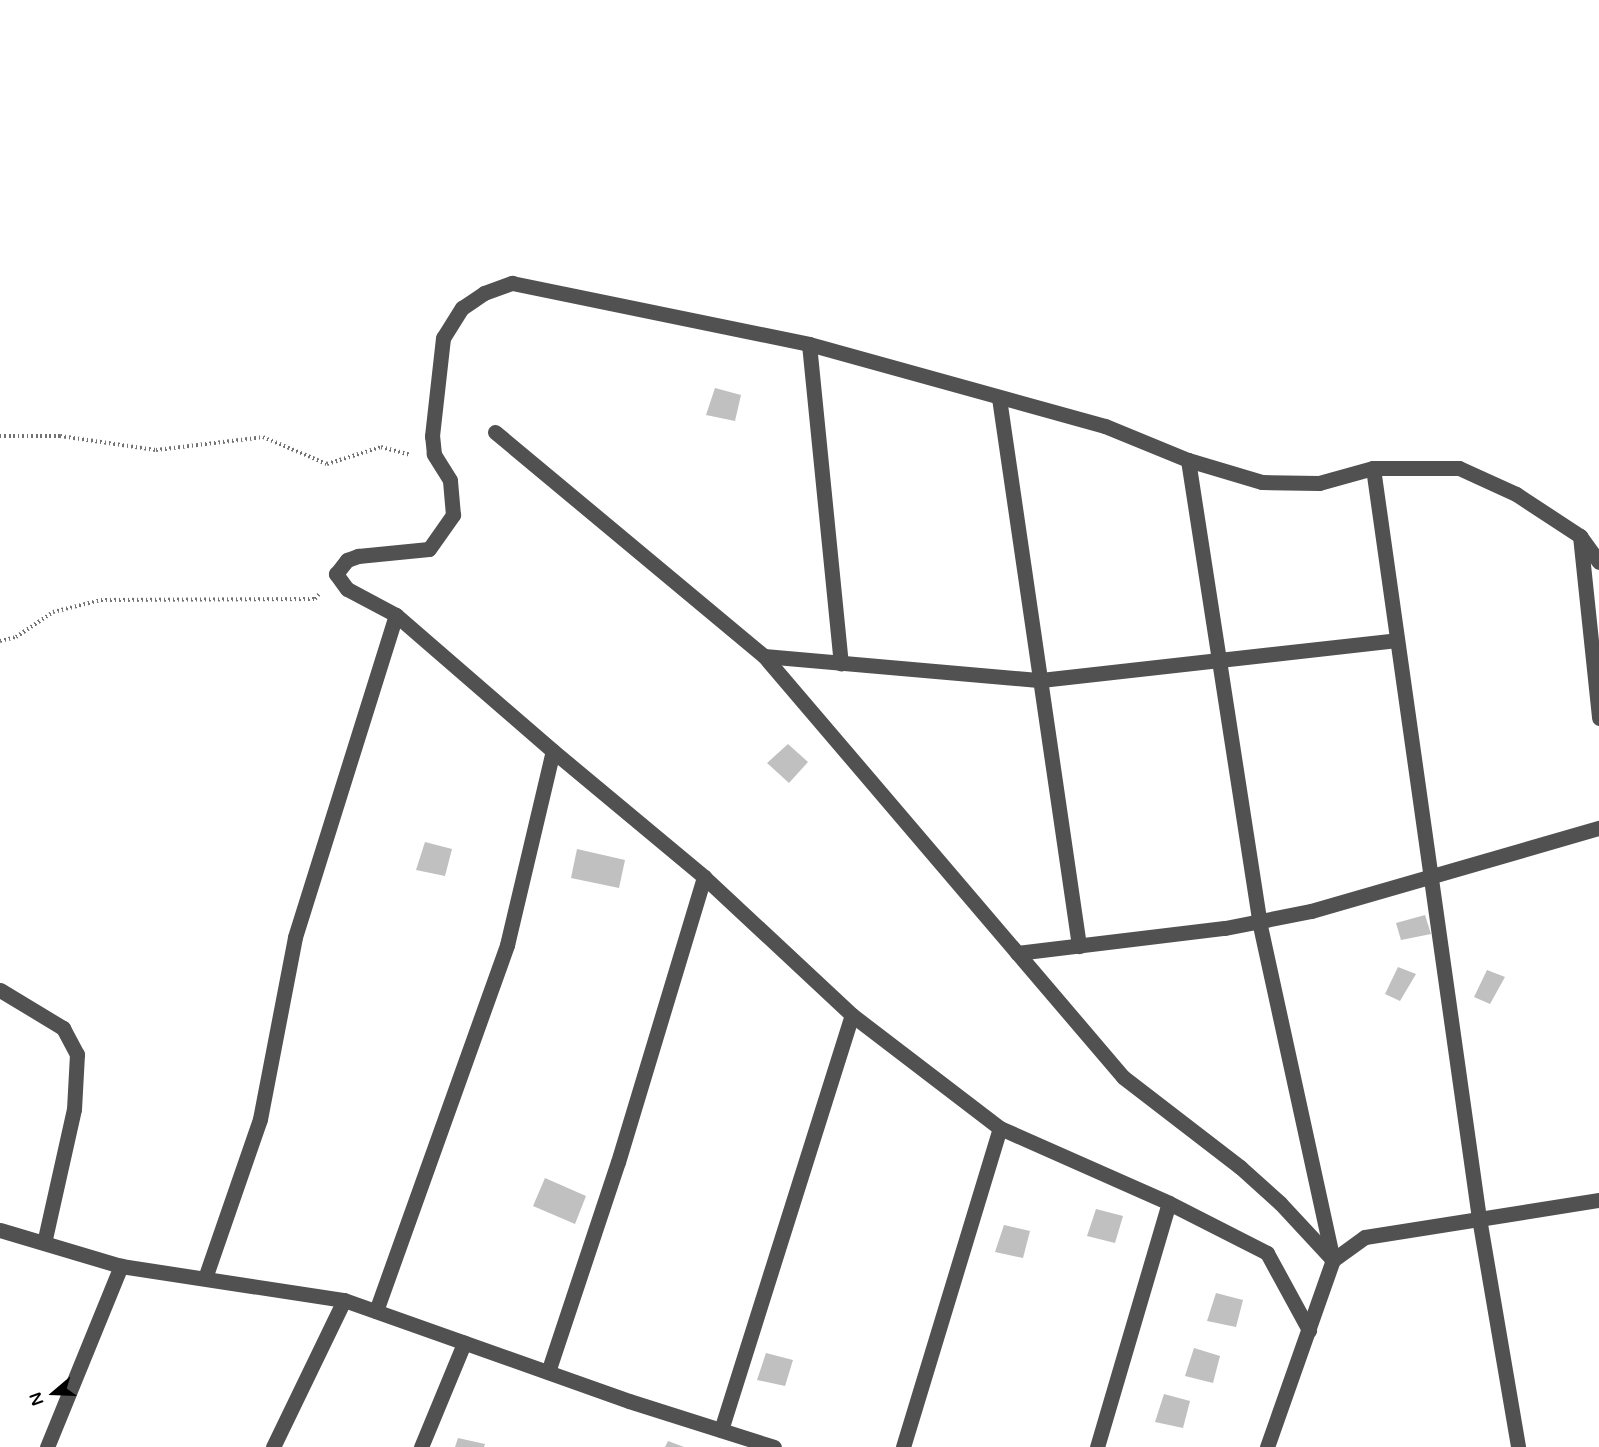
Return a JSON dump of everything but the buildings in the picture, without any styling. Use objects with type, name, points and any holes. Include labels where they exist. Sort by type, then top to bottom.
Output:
[{"type":"street","points":[[1309,1330],[1267,1253],[1169,1203],[1000,1128],[852,1015],[704,877],[553,752],[396,615],[347,589],[336,574],[347,560],[416,553],[440,538],[453,515],[454,496],[443,465],[434,454],[432,436],[443,338],[462,308],[484,293],[512,283],[809,344],[1105,426],[1188,460],[1262,482],[1319,483],[1373,468],[1459,468],[1516,494],[1580,536],[1599,562]]},
{"type":"street","points":[[809,344],[841,663]]},
{"type":"street","points":[[999,398],[1079,946]]},
{"type":"street","points":[[495,432],[764,656],[1123,1077],[1240,1167],[1333,1260]]},
{"type":"street","points":[[1188,460],[1259,921],[1333,1260],[1267,1447]]},
{"type":"street","points":[[1373,468],[1479,1218],[1518,1447]]},
{"type":"street","points":[[1580,536],[1599,717]]},
{"type":"street","points":[[205,1278],[260,1119],[295,937],[396,615]]},
{"type":"street","points":[[764,656],[1041,680],[1219,658],[1397,640]]},
{"type":"street","points":[[376,1311],[507,945],[553,752]]},
{"type":"street","points":[[1017,953],[1259,921],[1311,911],[1430,874],[1599,828]]},
{"type":"street","points":[[548,1372],[618,1162],[704,877]]},
{"type":"street","points":[[0,990],[63,1028],[76,1054],[74,1109],[44,1243]]},
{"type":"street","points":[[721,1430],[852,1015]]},
{"type":"street","points":[[903,1447],[1000,1128]]},
{"type":"street","points":[[1333,1260],[1365,1237],[1599,1200]]},
{"type":"street","points":[[1097,1447],[1169,1203]]},
{"type":"street","points":[[0,1230],[121,1266],[344,1300],[548,1372],[774,1447]]},
{"type":"street","points":[[47,1447],[121,1266]]},
{"type":"street","points":[[273,1447],[344,1300]]},
{"type":"street","points":[[421,1447],[464,1342]]},
{"type":"path","points":[[0,436],[60,436],[156,450],[264,437],[327,464],[381,447],[443,465]]},
{"type":"path","points":[[0,641],[16,638],[53,612],[101,600],[315,599],[336,574]]}]
